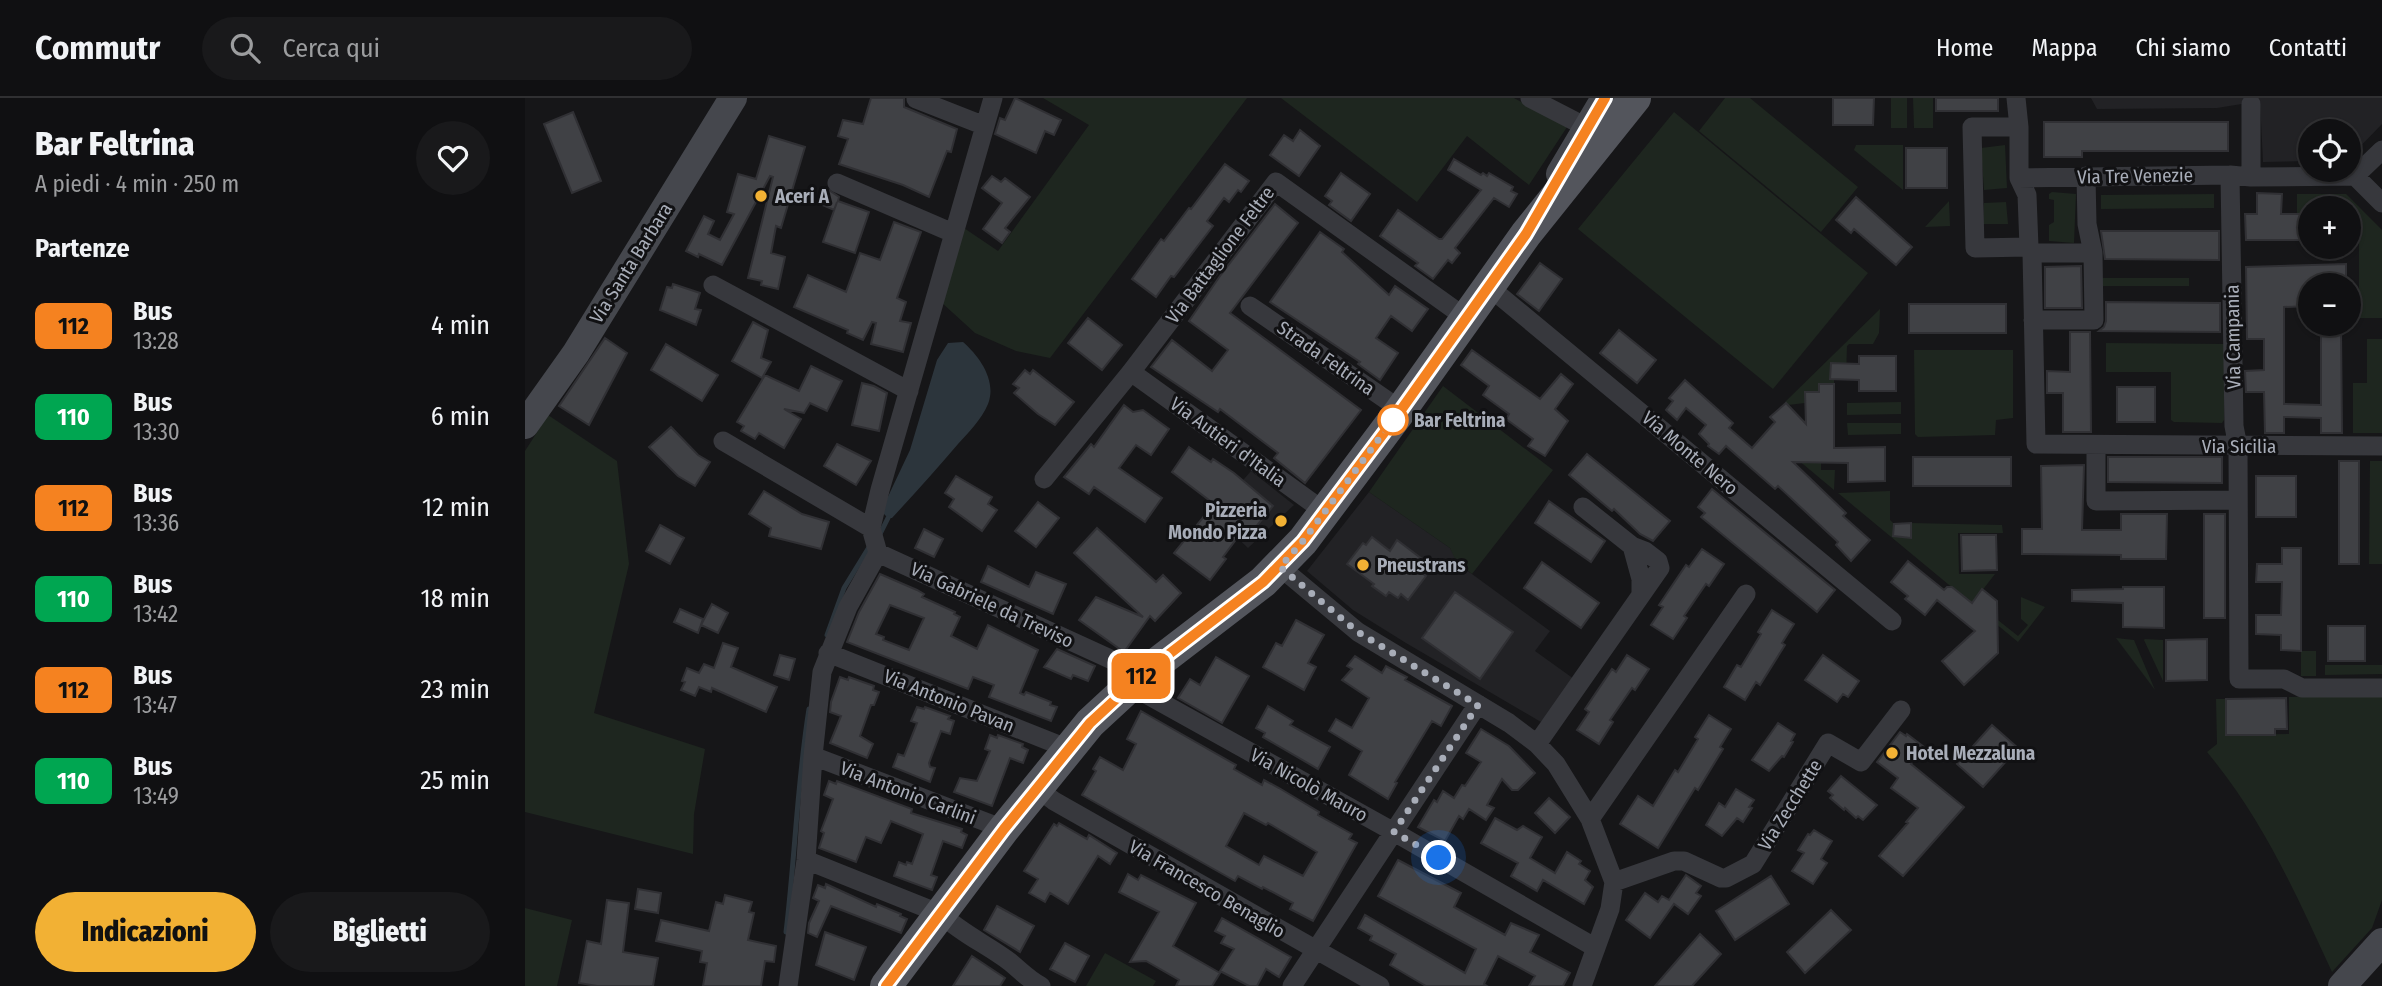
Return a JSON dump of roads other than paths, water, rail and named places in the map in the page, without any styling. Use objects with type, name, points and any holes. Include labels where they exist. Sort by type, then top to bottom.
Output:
[{"type":"main road","points":[[886,986],[1004,829],[1090,723],[1137,679],[1247,596],[1280,567],[1401,410],[1526,234],[1635,98]]},
{"type":"street","name":"Via Santa Barbara","points":[[525,425],[576,353],[733,98]]},
{"type":"street","points":[[788,986],[806,860],[822,672],[875,540],[893,442],[993,98]]},
{"type":"street","points":[[1530,98],[1588,128]]},
{"type":"street","points":[[1526,234],[1605,98]]},
{"type":"street","name":"Via Sicilia","points":[[2016,98],[2019,178],[2027,195],[2031,250],[2036,444],[2382,446]]},
{"type":"street","points":[[916,99],[985,126]]},
{"type":"street","points":[[2251,104],[2251,177]]},
{"type":"street","points":[[2019,127],[1972,127],[1975,248],[2093,253]]},
{"type":"street","points":[[2361,170],[2382,150]]},
{"type":"street","name":"Via Campania","points":[[2229,175],[2234,426],[2238,447],[2239,679],[2284,679],[2302,688],[2382,688]]},
{"type":"street","points":[[2033,320],[2094,320],[2093,253],[2087,224],[2086,176]]},
{"type":"street","name":"Via Tre Venezie","points":[[2019,178],[2298,177]]},
{"type":"street","name":"Via Battaglione Feltre","points":[[1045,479],[1131,372],[1276,182],[1466,318]]},
{"type":"street","points":[[2361,182],[2382,203]]},
{"type":"street","points":[[837,183],[953,233]]},
{"type":"street","points":[[713,285],[909,391]]},
{"type":"street","name":"Via Monte Nero","points":[[1488,286],[1892,621]]},
{"type":"street","name":"Strada Feltrina","points":[[1250,306],[1401,410]]},
{"type":"street","name":"Via Autieri d'Italia","points":[[1131,372],[1325,512]]},
{"type":"street","name":"Via Gabriele da Treviso","points":[[723,441],[875,540],[1137,679]]},
{"type":"street","points":[[2096,445],[2096,501],[2237,500]]},
{"type":"street","points":[[1538,744],[1660,568],[1658,561],[1645,551],[1632,546],[1583,507]]},
{"type":"street","points":[[1280,567],[1358,632],[1538,744],[1561,770],[1590,820],[1615,882],[1610,909],[1582,986]]},
{"type":"street","points":[[1590,820],[1746,594]]},
{"type":"street","name":"Via Antonio Pavan","points":[[828,653],[1069,748]]},
{"type":"street","name":"Via Nicolò Mauro","points":[[1137,679],[1144,693],[1596,948]]},
{"type":"street","points":[[1292,986],[1478,705]]},
{"type":"street","name":"Via Zecchette","points":[[1615,882],[1674,862],[1684,861],[1721,878],[1747,868],[1753,864],[1828,743],[1861,762],[1901,710]]},
{"type":"street","name":"Via Antonio Carlini","points":[[813,756],[1004,829]]},
{"type":"street","name":"Via Francesco Benaglio","points":[[1037,788],[1054,801],[1380,986]]},
{"type":"street","points":[[806,860],[941,914],[955,928],[1011,963],[1024,977],[1041,986]]},
{"type":"street","points":[[2342,986],[2382,942]]},
{"type":"street","points":[[2364,986],[2382,967]]},
{"type":"waterway","points":[[880,534],[888,518]]},
{"type":"waterway","points":[[827,635],[844,588],[871,544]]},
{"type":"waterway","points":[[786,932],[809,709]]},
{"type":"place","name":"Aceri A","points":[[761,196]]},
{"type":"place","name":"Bar Feltrina","points":[[1393,420]]},
{"type":"place","name":"Pizzeria Mondo Pizza","points":[[1281,521]]},
{"type":"place","name":"Pneustrans","points":[[1363,565]]},
{"type":"place","name":"Hotel Mezzaluna","points":[[1892,753]]}]
